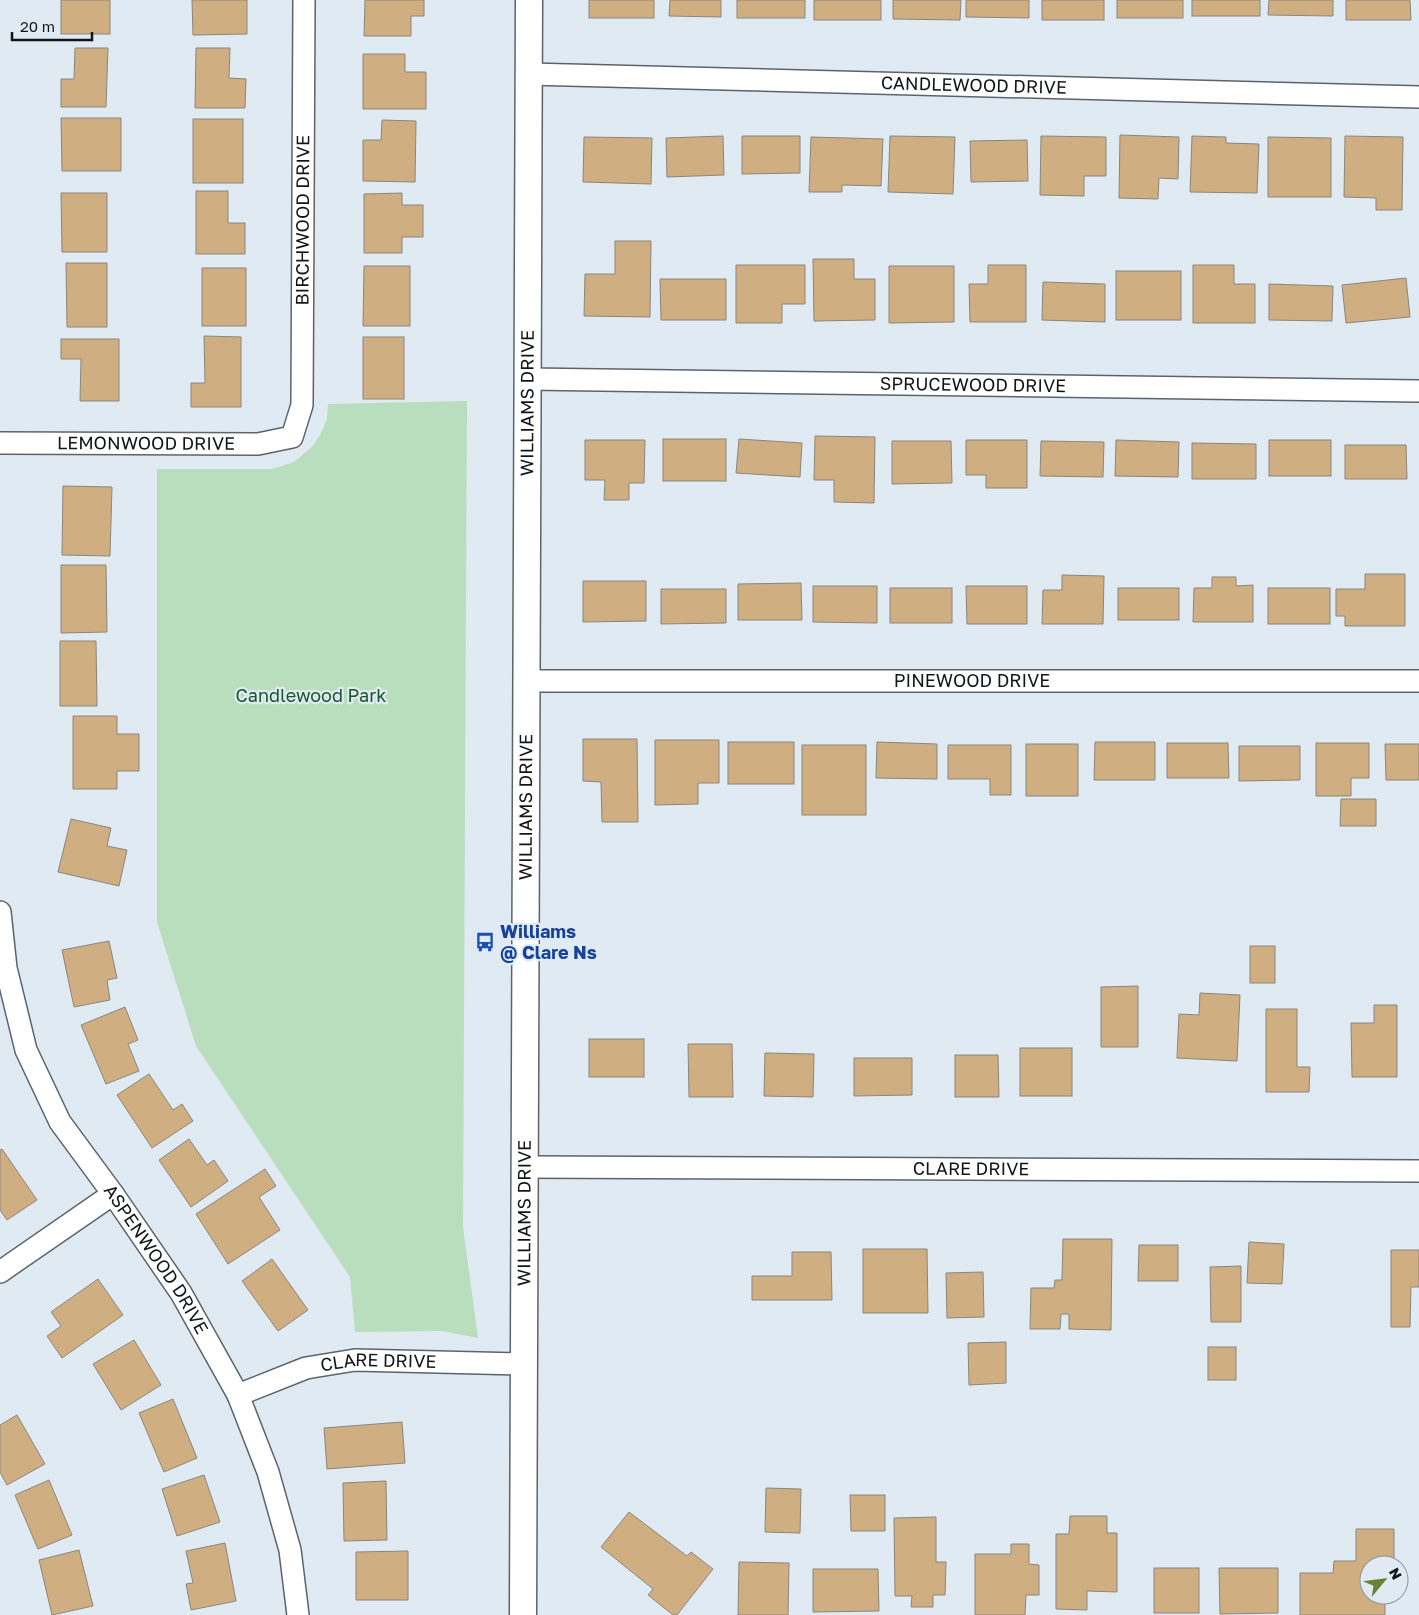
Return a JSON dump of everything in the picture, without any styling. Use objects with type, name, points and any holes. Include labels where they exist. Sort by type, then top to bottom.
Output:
[{"type":"street","name":"BIRCHWOOD DRIVE","points":[[292,438],[302,405],[304,0]]},
{"type":"street","name":"WILLIAMS DRIVE","points":[[522,1615],[529,0]]},
{"type":"street","name":"CANDLEWOOD DRIVE","points":[[529,74],[1419,97]]},
{"type":"street","name":"SPRUCEWOOD DRIVE","points":[[528,379],[1419,391]]},
{"type":"street","name":"LEMONWOOD DRIVE","points":[[0,443],[258,444],[292,438]]},
{"type":"street","name":"PINEWOOD DRIVE","points":[[526,681],[1419,681]]},
{"type":"street","name":"ASPENWOOD DRIVE","points":[[0,912],[6,968],[26,1050],[60,1122],[113,1194],[181,1293],[238,1395],[268,1472],[288,1542],[298,1615]]},
{"type":"street","name":"CLARE DRIVE","points":[[525,1167],[1419,1171]]},
{"type":"street","points":[[0,1272],[113,1194]]},
{"type":"street","name":"CLARE DRIVE","points":[[238,1395],[306,1368],[355,1360],[524,1364]]},
{"type":"green space","name":"Candlewood Park","points":[[467,401],[463,1227],[478,1338],[442,1331],[355,1332],[350,1277],[196,1046],[157,922],[157,469],[272,469],[294,462],[312,447],[321,433],[327,419],[328,404]]},
{"type":"building","points":[[61,0],[110,0],[110,34],[61,34]]},
{"type":"building","points":[[192,0],[247,0],[247,34],[193,35]]},
{"type":"building","points":[[365,0],[424,0],[424,16],[411,16],[411,36],[364,36]]},
{"type":"building","points":[[589,0],[654,0],[654,18],[589,18]]},
{"type":"building","points":[[670,0],[721,0],[721,17],[669,16]]},
{"type":"building","points":[[737,0],[805,0],[805,18],[737,18]]},
{"type":"building","points":[[814,0],[881,0],[881,20],[814,20]]},
{"type":"building","points":[[893,0],[961,0],[960,20],[893,19]]},
{"type":"building","points":[[966,0],[1029,0],[1029,18],[966,17]]},
{"type":"building","points":[[1042,0],[1104,0],[1104,20],[1042,20]]},
{"type":"building","points":[[1117,0],[1183,0],[1183,18],[1117,18]]},
{"type":"building","points":[[1192,0],[1260,0],[1260,16],[1192,16]]},
{"type":"building","points":[[1269,0],[1333,0],[1333,16],[1268,15]]},
{"type":"building","points":[[1346,0],[1410,0],[1411,20],[1346,20]]},
{"type":"building","points":[[75,48],[108,48],[106,107],[61,107],[61,79],[74,79]]},
{"type":"building","points":[[196,48],[230,48],[229,78],[246,79],[245,108],[195,108]]},
{"type":"building","points":[[363,54],[405,54],[405,72],[426,72],[426,109],[363,109]]},
{"type":"building","points":[[61,118],[121,118],[121,171],[62,171]]},
{"type":"building","points":[[193,119],[243,119],[243,183],[193,183]]},
{"type":"building","points":[[382,120],[416,121],[415,182],[363,181],[363,140],[381,140]]},
{"type":"building","points":[[1120,135],[1179,137],[1178,179],[1159,178],[1158,199],[1119,198]]},
{"type":"building","points":[[723,136],[724,175],[667,177],[666,138]]},
{"type":"building","points":[[742,136],[800,136],[800,173],[742,174]]},
{"type":"building","points":[[890,136],[955,137],[953,194],[888,192]]},
{"type":"building","points":[[1041,136],[1106,137],[1106,176],[1084,176],[1084,196],[1040,195]]},
{"type":"building","points":[[1192,136],[1226,137],[1226,143],[1259,144],[1257,193],[1190,192]]},
{"type":"building","points":[[1345,136],[1403,137],[1402,210],[1376,210],[1376,198],[1344,197]]},
{"type":"building","points":[[584,137],[652,138],[651,184],[583,182]]},
{"type":"building","points":[[811,137],[883,139],[881,186],[842,185],[842,192],[809,192]]},
{"type":"building","points":[[1268,137],[1331,138],[1331,197],[1268,197]]},
{"type":"building","points":[[1027,140],[1028,181],[971,182],[970,141]]},
{"type":"building","points":[[196,191],[228,191],[228,223],[245,223],[245,254],[196,254]]},
{"type":"building","points":[[61,193],[107,193],[107,252],[62,252]]},
{"type":"building","points":[[402,193],[402,205],[423,205],[423,237],[402,237],[402,253],[364,253],[364,194]]},
{"type":"building","points":[[615,241],[651,241],[650,317],[584,316],[585,274],[615,274]]},
{"type":"building","points":[[813,259],[854,259],[854,279],[875,279],[875,320],[814,321]]},
{"type":"building","points":[[66,263],[107,263],[107,327],[67,327]]},
{"type":"building","points":[[736,265],[805,265],[805,304],[782,304],[782,323],[736,323]]},
{"type":"building","points":[[988,265],[1026,265],[1026,322],[970,322],[969,284],[988,284]]},
{"type":"building","points":[[1193,265],[1234,265],[1234,284],[1255,284],[1255,323],[1193,323]]},
{"type":"building","points":[[364,266],[410,266],[410,326],[363,326]]},
{"type":"building","points":[[889,266],[954,266],[954,322],[889,323]]},
{"type":"building","points":[[202,268],[246,268],[246,326],[202,326]]},
{"type":"building","points":[[1116,271],[1181,271],[1181,320],[1116,320]]},
{"type":"building","points":[[1406,278],[1410,317],[1346,323],[1342,285]]},
{"type":"building","points":[[660,279],[726,279],[726,320],[661,320]]},
{"type":"building","points":[[1043,282],[1105,284],[1105,322],[1042,320]]},
{"type":"building","points":[[1269,284],[1333,286],[1332,321],[1269,320]]},
{"type":"building","points":[[204,336],[241,337],[241,407],[191,407],[191,383],[205,383]]},
{"type":"building","points":[[363,337],[404,337],[404,399],[363,399]]},
{"type":"building","points":[[61,339],[119,339],[119,401],[80,401],[81,359],[61,359]]},
{"type":"building","points":[[815,436],[875,437],[874,503],[834,502],[834,480],[814,480]]},
{"type":"building","points":[[663,439],[726,439],[726,481],[663,481]]},
{"type":"building","points":[[739,439],[802,443],[800,477],[736,473]]},
{"type":"building","points":[[585,440],[645,440],[644,483],[629,483],[629,500],[604,500],[605,480],[585,480]]},
{"type":"building","points":[[966,440],[1027,440],[1027,488],[986,488],[986,475],[966,475]]},
{"type":"building","points":[[1116,440],[1179,442],[1178,477],[1115,476]]},
{"type":"building","points":[[1269,440],[1331,440],[1331,476],[1269,476]]},
{"type":"building","points":[[892,441],[951,441],[952,483],[892,484]]},
{"type":"building","points":[[1041,441],[1104,442],[1103,477],[1040,476]]},
{"type":"building","points":[[1192,443],[1256,444],[1256,479],[1192,479]]},
{"type":"building","points":[[1345,445],[1406,445],[1407,479],[1345,479]]},
{"type":"building","points":[[63,486],[112,487],[110,556],[62,555]]},
{"type":"building","points":[[61,565],[106,565],[107,632],[61,633]]},
{"type":"building","points":[[1365,574],[1405,574],[1405,626],[1345,626],[1345,616],[1336,616],[1336,589],[1365,589]]},
{"type":"building","points":[[1062,575],[1104,576],[1103,624],[1042,624],[1043,590],[1062,590]]},
{"type":"building","points":[[1212,577],[1236,577],[1236,586],[1253,585],[1253,622],[1193,622],[1194,588],[1212,588]]},
{"type":"building","points":[[583,581],[646,581],[646,621],[583,622]]},
{"type":"building","points":[[801,583],[802,620],[738,620],[738,584]]},
{"type":"building","points":[[813,586],[877,586],[877,623],[813,622]]},
{"type":"building","points":[[966,586],[1027,586],[1027,624],[967,624]]},
{"type":"building","points":[[890,588],[952,588],[952,623],[890,623]]},
{"type":"building","points":[[1118,588],[1179,588],[1179,620],[1118,620]]},
{"type":"building","points":[[1268,588],[1330,588],[1330,624],[1268,624]]},
{"type":"building","points":[[661,589],[726,589],[726,623],[661,624]]},
{"type":"building","points":[[60,641],[96,641],[97,706],[60,706]]},
{"type":"building","points":[[73,716],[117,716],[117,734],[139,734],[139,771],[117,771],[117,789],[73,789]]},
{"type":"building","points":[[583,739],[637,739],[638,822],[602,822],[601,782],[583,781]]},
{"type":"building","points":[[655,740],[719,740],[719,783],[698,783],[698,804],[655,805]]},
{"type":"building","points":[[728,742],[794,742],[794,784],[728,784]]},
{"type":"building","points":[[877,742],[937,744],[937,779],[876,778]]},
{"type":"building","points":[[1095,742],[1155,742],[1155,780],[1094,780]]},
{"type":"building","points":[[1167,743],[1228,743],[1229,778],[1167,778]]},
{"type":"building","points":[[1316,743],[1369,743],[1369,778],[1351,778],[1351,796],[1316,796]]},
{"type":"building","points":[[1026,744],[1078,744],[1078,796],[1026,796]]},
{"type":"building","points":[[1385,744],[1419,744],[1419,780],[1386,780]]},
{"type":"building","points":[[802,745],[866,745],[866,815],[802,815]]},
{"type":"building","points":[[948,745],[1011,745],[1011,795],[990,795],[990,779],[948,779]]},
{"type":"building","points":[[1239,746],[1300,746],[1300,780],[1239,781]]},
{"type":"building","points":[[1341,799],[1376,799],[1376,826],[1340,826]]},
{"type":"building","points":[[71,819],[111,828],[107,846],[127,850],[119,886],[58,872]]},
{"type":"building","points":[[109,941],[117,978],[107,980],[110,1000],[74,1007],[62,950]]},
{"type":"building","points":[[1250,946],[1275,946],[1275,983],[1250,983]]},
{"type":"building","points":[[1138,986],[1138,1047],[1101,1047],[1101,987]]},
{"type":"building","points":[[1200,993],[1240,995],[1237,1061],[1177,1058],[1179,1014],[1199,1015]]},
{"type":"building","points":[[1374,1005],[1397,1005],[1397,1077],[1352,1077],[1351,1023],[1374,1023]]},
{"type":"building","points":[[125,1007],[138,1040],[128,1044],[139,1071],[106,1084],[81,1025]]},
{"type":"building","points":[[1266,1009],[1297,1009],[1297,1067],[1310,1067],[1309,1092],[1266,1092]]},
{"type":"building","points":[[589,1039],[644,1039],[644,1077],[589,1077]]},
{"type":"building","points":[[688,1044],[732,1044],[733,1097],[689,1097]]},
{"type":"building","points":[[1020,1048],[1072,1048],[1072,1096],[1020,1096]]},
{"type":"building","points":[[765,1053],[814,1054],[813,1097],[764,1096]]},
{"type":"building","points":[[955,1055],[998,1055],[999,1097],[955,1097]]},
{"type":"building","points":[[854,1058],[912,1058],[912,1095],[854,1096]]},
{"type":"building","points":[[149,1074],[173,1110],[182,1104],[193,1121],[152,1148],[117,1095]]},
{"type":"building","points":[[189,1139],[207,1165],[214,1160],[228,1181],[191,1207],[159,1160]]},
{"type":"building","points":[[2,1149],[37,1200],[7,1220],[0,1210],[0,1150]]},
{"type":"building","points":[[265,1169],[276,1186],[259,1197],[280,1230],[228,1264],[196,1214]]},
{"type":"building","points":[[1063,1239],[1112,1239],[1111,1330],[1069,1329],[1069,1314],[1061,1314],[1060,1329],[1030,1329],[1031,1288],[1054,1288],[1055,1280],[1062,1280]]},
{"type":"building","points":[[1249,1242],[1284,1244],[1282,1284],[1247,1283]]},
{"type":"building","points":[[1139,1245],[1178,1245],[1178,1281],[1138,1281]]},
{"type":"building","points":[[863,1249],[927,1249],[928,1313],[863,1313]]},
{"type":"building","points":[[1391,1250],[1419,1250],[1419,1287],[1411,1287],[1410,1327],[1391,1327]]},
{"type":"building","points":[[792,1252],[831,1252],[832,1300],[752,1300],[752,1276],[792,1276]]},
{"type":"building","points":[[272,1259],[308,1310],[278,1331],[242,1281]]},
{"type":"building","points":[[1241,1266],[1241,1322],[1211,1322],[1210,1267]]},
{"type":"building","points":[[983,1272],[984,1317],[947,1318],[946,1273]]},
{"type":"building","points":[[98,1279],[123,1315],[62,1358],[47,1336],[61,1326],[51,1312]]},
{"type":"building","points":[[134,1340],[161,1385],[121,1410],[93,1364]]},
{"type":"building","points":[[1006,1342],[1006,1383],[969,1385],[968,1343]]},
{"type":"building","points":[[1208,1347],[1236,1347],[1236,1380],[1208,1380]]},
{"type":"building","points":[[173,1399],[197,1458],[164,1472],[139,1413]]},
{"type":"building","points":[[17,1415],[45,1464],[7,1485],[0,1472],[0,1425]]},
{"type":"building","points":[[402,1422],[405,1463],[327,1469],[324,1428]]},
{"type":"building","points":[[204,1475],[220,1522],[177,1536],[162,1489]]},
{"type":"building","points":[[49,1480],[72,1535],[38,1549],[15,1495]]},
{"type":"building","points":[[386,1481],[387,1540],[344,1541],[343,1483]]},
{"type":"building","points":[[766,1488],[801,1489],[800,1533],[765,1532]]},
{"type":"building","points":[[850,1495],[885,1495],[885,1531],[851,1531]]},
{"type":"building","points":[[629,1512],[687,1556],[691,1552],[713,1569],[677,1615],[673,1615],[648,1595],[653,1589],[601,1547]]},
{"type":"building","points":[[1070,1516],[1107,1516],[1107,1533],[1117,1533],[1117,1592],[1087,1591],[1087,1610],[1056,1609],[1056,1534],[1069,1534]]},
{"type":"building","points":[[936,1517],[936,1562],[946,1562],[945,1595],[933,1595],[933,1607],[911,1607],[912,1596],[895,1596],[894,1518]]},
{"type":"building","points":[[1356,1529],[1394,1529],[1394,1555],[1359,1555],[1359,1605],[1385,1605],[1385,1615],[1300,1615],[1300,1573],[1333,1573],[1334,1561],[1356,1561]]},
{"type":"building","points":[[225,1543],[236,1601],[191,1610],[186,1584],[193,1583],[186,1551]]},
{"type":"building","points":[[1011,1544],[1029,1544],[1029,1564],[1039,1565],[1039,1595],[1026,1595],[1025,1615],[975,1615],[975,1554],[1011,1554]]},
{"type":"building","points":[[79,1550],[93,1606],[52,1615],[39,1560]]},
{"type":"building","points":[[408,1551],[408,1600],[356,1600],[356,1552]]},
{"type":"building","points":[[739,1562],[789,1563],[788,1615],[738,1615]]},
{"type":"building","points":[[1154,1568],[1199,1568],[1199,1613],[1154,1613]]},
{"type":"building","points":[[1219,1568],[1278,1568],[1278,1613],[1220,1614]]},
{"type":"building","points":[[813,1569],[878,1569],[879,1611],[813,1612]]},
{"type":"place","name":"Williams @ Clare Ns","points":[[485,942]]}]
